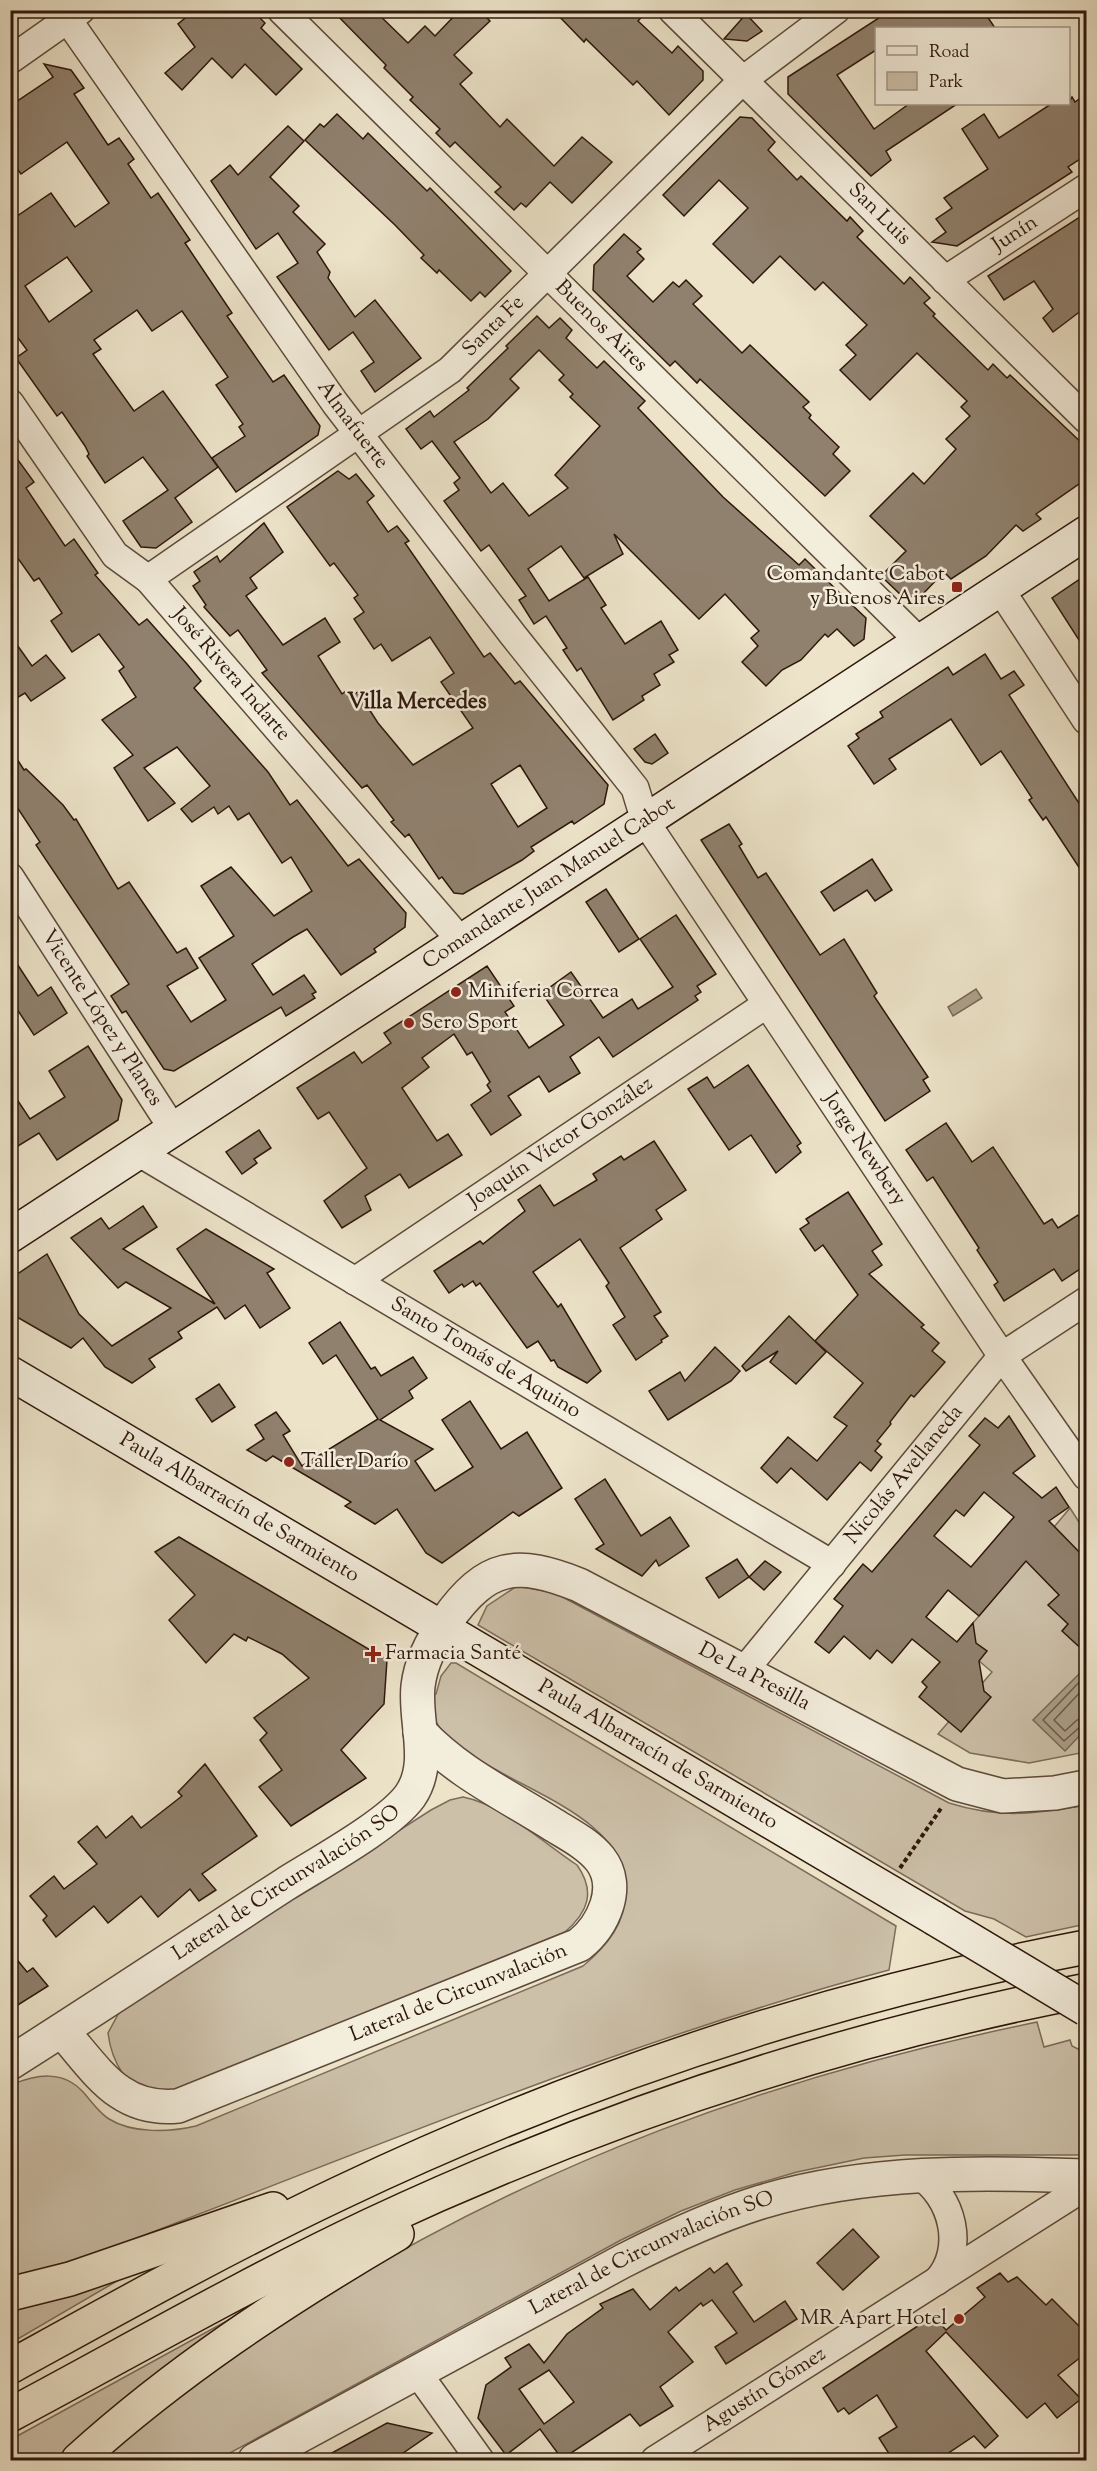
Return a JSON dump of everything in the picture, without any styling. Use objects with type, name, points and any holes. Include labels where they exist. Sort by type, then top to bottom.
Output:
[{"type":"highway","points":[[10,2367],[233,2247],[388,2171],[519,2115],[704,2047],[908,1987],[1086,1947]]},
{"type":"highway","points":[[10,2415],[301,2259],[437,2195],[549,2148],[670,2103],[842,2048],[976,2014],[1086,1990]]},
{"type":"highway","points":[[78,2460],[158,2392],[292,2298],[405,2229],[549,2148]]},
{"type":"highway","points":[[10,2294],[70,2279],[388,2171]]},
{"type":"street","name":"Buenos Aires","points":[[281,10],[920,642]]},
{"type":"street","name":"San Luis","points":[[672,10],[1086,419]]},
{"type":"street","name":"Santa Fe","points":[[148,579],[450,370],[743,80],[836,10]]},
{"type":"street","points":[[10,60],[74,15]]},
{"type":"street","name":"Almafuerte","points":[[74,15],[359,434],[513,635],[635,788],[645,821]]},
{"type":"street","name":"Junín","points":[[945,280],[1086,188]]},
{"type":"street","name":"José Rivera Indarte","points":[[10,403],[115,555],[148,579],[461,941]]},
{"type":"street","name":"Comandante Juan Manuel Cabot","points":[[10,1236],[1086,533]]},
{"type":"street","points":[[1000,589],[1086,720]]},
{"type":"street","name":"Jorge Newbery","points":[[645,821],[1002,1356],[1086,1476]]},
{"type":"street","name":"Vicente López y Planes","points":[[10,877],[173,1129]]},
{"type":"street","name":"Joaquín Víctor González","points":[[355,1281],[767,1004]]},
{"type":"street","name":"Santo Tomás de Aquino","points":[[138,1152],[832,1564]]},
{"type":"street","name":"Nicolás Avellaneda","points":[[742,1672],[1002,1356],[1086,1301]]},
{"type":"street","name":"Paula Albarracín de Sarmiento","points":[[10,1373],[442,1626],[1086,2009]]},
{"type":"street","name":"De La Presilla","points":[[442,1626],[464,1596],[481,1580],[504,1572],[539,1572],[558,1576],[608,1599],[943,1778],[973,1790],[1017,1796],[1086,1787]]},
{"type":"street","name":"Lateral de Circunvalación SO","points":[[10,2063],[391,1815],[410,1795],[420,1775],[418,1683],[429,1649],[442,1626]]},
{"type":"street","name":"Lateral de Circunvalación","points":[[62,2031],[119,2093],[142,2105],[159,2108],[178,2106],[569,1949],[588,1938],[602,1922],[606,1910],[608,1881],[600,1860],[577,1840],[455,1764],[420,1731]]},
{"type":"street","points":[[918,2175],[935,2189],[950,2217],[952,2248],[947,2264],[936,2282]]},
{"type":"street","name":"Lateral de Circunvalación SO","points":[[255,2460],[623,2261],[699,2225],[763,2202],[806,2191],[918,2175],[1086,2176]]},
{"type":"street","name":"Agustín Gómez","points":[[655,2460],[1086,2186]]},
{"type":"street","points":[[417,2372],[480,2460]]},
{"type":"path","points":[[896,1875],[946,1802]]},
{"type":"green space","points":[[1070,1508],[1086,1533],[1086,1752],[1029,1763],[970,1753],[938,1734],[992,1672],[957,1642]]},
{"type":"green space","points":[[517,1586],[555,1593],[949,1803],[1001,1813],[1034,1813],[1086,1805],[1086,1924],[1026,1937],[994,1919],[965,1911],[478,1625],[487,1606]]},
{"type":"green space","points":[[451,1663],[456,1663],[896,1926],[889,1970],[686,2031],[586,2066],[92,2255],[11,2278],[11,2085],[30,2078],[58,2077],[75,2085],[102,2113],[119,2124],[152,2130],[175,2130],[196,2126],[583,1966],[608,1941],[619,1923],[625,1901],[626,1889],[620,1860],[603,1836],[579,1816],[461,1748],[440,1728],[434,1716],[431,1693],[436,1694],[441,1676]]},
{"type":"green space","points":[[463,1797],[492,1807],[522,1825],[577,1865],[586,1884],[587,1901],[579,1917],[565,1932],[177,2090],[160,2094],[147,2093],[129,2082],[117,2064],[108,2033],[121,2009],[431,1810],[450,1800]]},
{"type":"green space","points":[[1037,2022],[1044,2047],[1070,2040],[1072,2046],[1086,2053],[1086,2155],[905,2155],[864,2158],[797,2172],[735,2190],[681,2211],[621,2240],[217,2460],[98,2460],[182,2392],[243,2347],[396,2254],[483,2208],[571,2167],[660,2130],[752,2098],[845,2069]]},
{"type":"green space","points":[[129,2274],[11,2343],[11,2305]]},
{"type":"green space","points":[[263,2301],[92,2429],[57,2460],[11,2460],[10,2440]]},
{"type":"water","points":[[976,989],[982,998],[953,1016],[948,1007]]},
{"type":"water","points":[[1086,1667],[1086,1729],[1065,1751],[1033,1720]]},
{"type":"building","points":[[195,10],[252,10],[265,23],[261,28],[302,69],[276,95],[245,64],[232,78],[212,58],[182,90],[165,73],[195,47],[178,24]]},
{"type":"building","points":[[332,10],[374,10],[408,43],[425,26],[435,36],[460,10],[479,10],[490,21],[454,55],[472,73],[460,84],[500,127],[507,119],[554,166],[582,137],[612,162],[572,203],[550,182],[526,207],[521,203],[514,210],[495,192],[501,187],[455,142],[450,147],[436,133],[440,129],[410,100],[413,97],[384,68],[386,65]]},
{"type":"building","points":[[553,10],[648,10],[638,21],[672,53],[678,46],[703,71],[703,80],[669,115],[637,81],[633,85],[586,39],[584,42]]},
{"type":"building","points":[[891,10],[983,10],[994,27],[875,27],[875,51],[837,75],[874,129],[908,105],[955,105],[886,151],[891,160],[871,176],[788,94],[788,77]]},
{"type":"building","points":[[746,14],[762,31],[747,41],[724,39]]},
{"type":"building","points":[[44,64],[71,70],[84,88],[74,94],[108,145],[119,138],[134,159],[128,164],[151,198],[158,193],[190,240],[185,243],[232,313],[227,316],[273,382],[284,375],[320,426],[318,435],[236,492],[212,458],[245,436],[239,427],[243,424],[216,385],[228,377],[182,311],[152,331],[137,310],[94,340],[101,349],[93,354],[134,411],[163,391],[218,467],[175,498],[192,522],[156,548],[141,547],[123,521],[168,490],[143,457],[105,483],[87,456],[89,454],[85,446],[62,412],[57,416],[16,358],[27,350],[10,327],[10,221],[51,193],[75,227],[109,203],[67,142],[21,174],[10,159],[10,106],[53,77]],"holes":[[[67,257],[92,291],[49,322],[25,286]]]},
{"type":"building","points":[[1086,94],[1086,155],[1068,167],[1072,172],[957,246],[932,242],[946,232],[936,219],[952,208],[944,198],[988,169],[962,129],[984,114],[999,138],[1049,105],[1070,105],[1072,97],[1075,102]]},
{"type":"building","points":[[337,114],[363,139],[368,133],[427,191],[430,188],[511,271],[485,297],[480,292],[471,301],[439,270],[437,273],[421,258],[424,255],[395,225],[305,140],[320,124],[324,127]]},
{"type":"building","points":[[740,117],[752,118],[775,142],[768,150],[797,180],[801,176],[847,221],[850,217],[863,231],[857,237],[904,284],[910,277],[930,298],[924,303],[935,314],[933,316],[988,370],[993,364],[1007,378],[1010,375],[1086,447],[1086,479],[1036,514],[1041,519],[1023,531],[1016,525],[986,556],[951,579],[944,572],[920,597],[902,596],[881,576],[906,551],[870,516],[913,473],[924,484],[956,449],[946,439],[970,416],[961,407],[967,401],[917,353],[870,400],[840,370],[856,355],[846,345],[867,325],[823,282],[815,290],[780,256],[753,283],[713,244],[748,208],[719,180],[684,216],[663,195]]},
{"type":"building","points":[[288,126],[304,141],[270,177],[299,206],[293,212],[325,244],[317,252],[330,272],[328,278],[355,317],[375,300],[421,358],[375,392],[361,371],[374,362],[353,332],[329,350],[277,277],[298,263],[278,233],[256,249],[211,181],[230,165],[238,175]]},
{"type":"building","points":[[1086,213],[1086,307],[1053,332],[1043,318],[1053,309],[1034,281],[1004,300],[988,276]]},
{"type":"building","points":[[624,234],[641,249],[637,252],[644,259],[627,276],[653,302],[673,282],[679,287],[686,280],[702,296],[693,304],[742,353],[750,345],[809,402],[803,407],[811,415],[809,418],[839,447],[833,454],[850,471],[825,496],[700,379],[697,383],[675,361],[670,366],[593,290],[594,265]]},
{"type":"building","points":[[537,316],[549,328],[560,318],[572,330],[566,338],[597,368],[604,361],[645,401],[638,408],[723,497],[799,565],[805,559],[866,618],[864,639],[854,646],[837,629],[828,637],[825,634],[801,660],[782,670],[766,686],[742,662],[758,646],[751,638],[759,631],[725,594],[699,619],[614,534],[623,554],[584,578],[561,546],[528,569],[549,601],[588,577],[606,605],[601,608],[625,644],[661,621],[678,650],[669,655],[674,662],[654,674],[660,685],[642,696],[644,700],[613,720],[581,668],[577,671],[563,650],[567,648],[546,616],[534,624],[519,600],[526,596],[489,545],[481,551],[444,501],[459,490],[454,483],[460,478],[432,441],[421,449],[406,429],[430,411],[434,417],[469,390],[467,388],[508,348],[506,346]],"holes":[[[539,350],[564,375],[559,380],[573,394],[570,397],[600,426],[555,475],[568,488],[529,516],[503,483],[491,493],[454,442],[488,419],[519,388],[510,379]]]},
{"type":"building","points":[[10,449],[34,482],[26,488],[65,546],[74,539],[98,573],[95,575],[139,625],[147,619],[187,664],[201,681],[194,688],[268,772],[290,805],[297,800],[348,866],[359,859],[406,913],[405,927],[374,949],[376,952],[341,975],[307,929],[252,964],[273,995],[304,975],[316,992],[312,994],[315,998],[286,1016],[281,1007],[174,1071],[164,1069],[126,1011],[122,1013],[111,996],[129,984],[36,845],[40,842],[17,807],[10,812],[10,748],[24,770],[26,769],[63,805],[74,820],[76,819],[118,889],[129,882],[177,953],[186,948],[198,968],[167,986],[191,1022],[226,1000],[199,958],[234,936],[201,886],[231,867],[274,916],[312,891],[291,857],[282,863],[249,813],[238,820],[229,806],[218,814],[214,807],[192,822],[181,809],[210,786],[177,747],[144,768],[175,803],[148,821],[114,768],[133,755],[102,720],[136,697],[119,671],[124,667],[99,634],[72,652],[51,621],[62,613],[39,578],[34,581],[10,547]]},
{"type":"building","points":[[338,471],[349,479],[356,474],[374,496],[367,502],[388,532],[397,526],[409,541],[405,543],[484,657],[490,653],[515,684],[520,681],[608,785],[604,804],[574,824],[572,821],[531,847],[534,851],[522,860],[463,894],[454,893],[442,877],[439,879],[409,834],[405,837],[391,822],[394,820],[367,785],[362,788],[262,673],[267,670],[238,630],[230,636],[204,607],[206,605],[193,586],[200,581],[194,572],[217,556],[220,562],[264,523],[283,552],[250,578],[257,588],[246,596],[283,645],[325,618],[340,642],[318,656],[342,694],[346,691],[349,697],[358,692],[378,723],[413,765],[473,728],[441,682],[454,673],[430,637],[392,661],[381,644],[374,649],[354,619],[364,612],[354,598],[358,595],[334,563],[330,566],[287,507]],"holes":[[[520,765],[547,808],[518,827],[491,784]]]},
{"type":"building","points":[[1086,575],[1086,651],[1052,598]]},
{"type":"building","points":[[10,635],[32,666],[46,655],[65,678],[31,701],[25,693],[10,702]]},
{"type":"building","points":[[985,654],[1001,679],[1014,671],[1024,685],[1009,695],[1086,814],[1086,878],[1046,817],[1043,820],[1029,800],[1032,798],[1001,751],[981,765],[951,719],[889,759],[896,769],[874,784],[848,746],[859,738],[856,734],[883,717],[880,712],[948,667],[953,675]]},
{"type":"building","points":[[655,734],[668,753],[652,764],[645,762],[634,749]]},
{"type":"building","points":[[729,824],[742,844],[739,846],[758,878],[766,873],[820,955],[844,939],[877,993],[874,996],[928,1077],[923,1080],[930,1091],[885,1121],[701,840]]},
{"type":"building","points":[[872,859],[892,890],[875,901],[867,890],[834,911],[821,892]]},
{"type":"building","points":[[606,889],[639,939],[619,952],[586,902]]},
{"type":"building","points":[[676,915],[716,974],[697,986],[701,992],[695,996],[698,1000],[613,1057],[599,1037],[570,1057],[580,1073],[549,1092],[539,1076],[508,1096],[521,1115],[491,1135],[471,1105],[491,1091],[487,1085],[490,1082],[472,1052],[467,1055],[454,1034],[422,1058],[429,1067],[402,1088],[437,1141],[448,1134],[462,1155],[409,1188],[400,1174],[365,1196],[371,1210],[342,1228],[324,1201],[367,1168],[329,1112],[318,1119],[297,1088],[354,1052],[362,1063],[391,1043],[384,1033],[487,966],[514,1006],[505,1012],[529,1048],[564,1025],[542,993],[571,972],[603,1018],[632,999],[638,1009],[673,987],[640,939]]},
{"type":"building","points":[[10,953],[38,996],[51,987],[67,1013],[34,1035],[17,1009],[10,1013]]},
{"type":"building","points":[[88,1046],[122,1100],[118,1120],[57,1160],[39,1133],[10,1151],[10,1089],[30,1119],[65,1097],[49,1071]]},
{"type":"building","points":[[748,1065],[801,1143],[797,1146],[801,1152],[776,1173],[751,1135],[729,1150],[688,1089],[707,1077],[714,1088]]},
{"type":"building","points":[[946,1123],[972,1162],[993,1147],[1044,1224],[1052,1219],[1058,1228],[1078,1215],[1086,1228],[1086,1265],[1062,1281],[1054,1269],[1004,1301],[994,1285],[998,1282],[977,1250],[979,1248],[933,1177],[927,1181],[906,1150]]},
{"type":"building","points":[[259,1130],[271,1148],[254,1159],[257,1163],[242,1174],[226,1152]]},
{"type":"building","points":[[654,1141],[686,1190],[656,1210],[662,1219],[620,1248],[661,1312],[654,1316],[668,1336],[636,1360],[613,1325],[625,1317],[606,1286],[609,1283],[580,1239],[533,1272],[558,1307],[561,1304],[601,1371],[587,1383],[558,1367],[554,1360],[551,1361],[538,1341],[527,1348],[480,1283],[476,1286],[473,1281],[464,1287],[462,1284],[449,1293],[434,1271],[480,1241],[483,1244],[525,1211],[518,1200],[540,1185],[554,1206],[597,1180],[593,1174],[621,1156],[624,1160]]},
{"type":"building","points":[[848,1192],[882,1244],[872,1251],[882,1265],[869,1274],[924,1325],[921,1327],[939,1343],[932,1351],[945,1362],[914,1397],[911,1395],[877,1441],[881,1444],[875,1451],[882,1457],[871,1471],[860,1462],[827,1500],[791,1468],[777,1483],[761,1468],[788,1437],[817,1461],[847,1426],[834,1417],[863,1383],[815,1341],[858,1295],[823,1245],[815,1251],[800,1229],[809,1223],[806,1219]]},
{"type":"building","points":[[143,1206],[157,1227],[123,1249],[215,1304],[177,1249],[206,1229],[274,1269],[267,1273],[290,1308],[260,1328],[245,1305],[225,1319],[217,1307],[178,1332],[182,1338],[149,1359],[155,1367],[132,1383],[105,1367],[83,1338],[71,1348],[10,1313],[10,1279],[47,1254],[79,1314],[112,1346],[171,1308],[126,1282],[118,1288],[71,1238],[101,1218],[109,1229]]},
{"type":"building","points":[[789,1316],[826,1352],[796,1384],[770,1362],[778,1351],[746,1371],[742,1366]]},
{"type":"building","points":[[340,1322],[371,1369],[375,1367],[381,1376],[413,1357],[427,1378],[409,1391],[413,1398],[380,1420],[433,1449],[415,1461],[435,1491],[473,1467],[442,1420],[470,1401],[501,1449],[527,1432],[562,1488],[519,1516],[513,1512],[442,1563],[426,1553],[397,1509],[375,1524],[345,1506],[351,1502],[273,1456],[266,1461],[247,1450],[264,1439],[255,1425],[276,1412],[290,1431],[283,1435],[302,1466],[378,1419],[336,1355],[323,1364],[309,1343]]},
{"type":"building","points":[[715,1347],[740,1371],[731,1381],[668,1420],[649,1391],[680,1372],[685,1381]]},
{"type":"building","points":[[219,1384],[235,1407],[212,1422],[196,1399]]},
{"type":"building","points":[[1009,1416],[1035,1456],[1013,1473],[1042,1498],[1056,1487],[1069,1507],[1049,1521],[1086,1559],[1086,1653],[1062,1631],[1068,1624],[1048,1605],[1059,1595],[1026,1561],[979,1616],[948,1590],[926,1617],[957,1642],[973,1623],[976,1643],[987,1651],[979,1661],[984,1691],[991,1697],[961,1732],[919,1697],[927,1687],[922,1682],[940,1662],[912,1639],[892,1663],[877,1650],[870,1659],[844,1636],[829,1653],[815,1642],[843,1606],[834,1599],[863,1564],[872,1572],[980,1445],[969,1436],[985,1418],[998,1428]],"holes":[[[984,1492],[1014,1517],[971,1567],[934,1536],[956,1510],[964,1516]]]},
{"type":"building","points":[[605,1479],[641,1536],[670,1517],[689,1546],[659,1566],[656,1560],[642,1576],[596,1549],[604,1544],[575,1499]]},
{"type":"building","points":[[179,1537],[387,1660],[384,1704],[341,1750],[366,1778],[291,1826],[259,1787],[282,1770],[260,1740],[267,1733],[254,1718],[309,1678],[282,1654],[248,1637],[246,1641],[234,1634],[206,1663],[169,1620],[195,1595],[155,1552]]},
{"type":"building","points":[[737,1559],[749,1577],[719,1598],[706,1578]]},
{"type":"building","points":[[765,1561],[781,1572],[764,1590],[749,1577]]},
{"type":"building","points":[[205,1764],[257,1836],[202,1874],[216,1890],[199,1901],[190,1889],[158,1917],[141,1896],[108,1923],[94,1906],[56,1937],[43,1920],[47,1916],[30,1896],[54,1876],[64,1889],[97,1864],[78,1842],[97,1826],[106,1838],[132,1816],[141,1828],[182,1796],[178,1792]]},
{"type":"building","points":[[10,1951],[27,1972],[33,1968],[48,1986],[10,2010]]},
{"type":"building","points":[[853,2229],[879,2257],[843,2290],[817,2263]]},
{"type":"building","points":[[727,2263],[742,2285],[733,2292],[754,2322],[785,2301],[797,2319],[726,2364],[715,2347],[737,2333],[712,2300],[703,2306],[701,2303],[668,2332],[693,2362],[660,2387],[673,2406],[640,2426],[630,2414],[562,2459],[540,2429],[506,2455],[478,2418],[486,2385],[511,2367],[505,2358],[529,2344],[544,2363],[567,2334],[603,2308],[600,2304],[633,2289],[650,2310],[676,2287],[679,2291],[710,2268],[714,2273]],"holes":[[[549,2370],[574,2402],[544,2424],[519,2389]]]},
{"type":"building","points":[[1000,2273],[1008,2282],[1017,2277],[1046,2305],[1052,2299],[1086,2333],[1086,2353],[1058,2375],[1081,2399],[1057,2418],[1045,2403],[1027,2418],[946,2332],[926,2351],[998,2436],[985,2448],[974,2436],[938,2460],[893,2460],[879,2438],[897,2427],[877,2395],[849,2414],[844,2408],[838,2412],[823,2388],[933,2316],[946,2330],[985,2297],[977,2288]]},
{"type":"building","points":[[387,2423],[432,2433],[393,2460],[319,2460]]},
{"type":"place","name":"Comandante Cabot y Buenos Aires","points":[[957,587]]},
{"type":"place","name":"Miniferia Correa","points":[[456,992]]},
{"type":"place","name":"Sero Sport","points":[[409,1023]]},
{"type":"place","name":"Taller Darío","points":[[289,1462]]},
{"type":"place","name":"Farmacia Santé","points":[[373,1654]]},
{"type":"place","name":"MR Apart Hotel","points":[[959,2319]]},
{"type":"district","name":"Villa Mercedes","points":[[417,703]]}]
